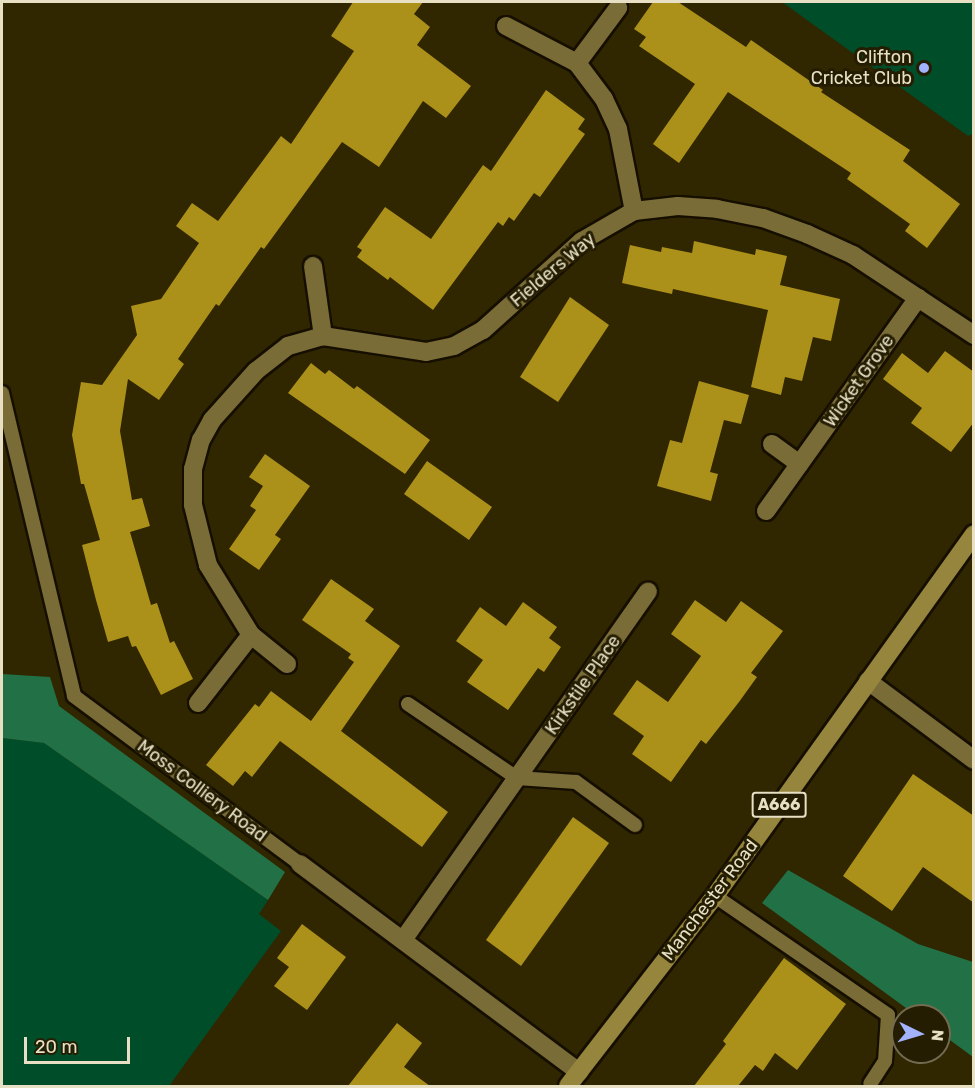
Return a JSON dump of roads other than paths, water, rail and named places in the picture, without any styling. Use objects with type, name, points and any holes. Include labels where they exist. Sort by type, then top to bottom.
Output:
[{"type":"main road","name":"Manchester Road","points":[[573,1079],[715,896],[974,534]]},
{"type":"street","points":[[577,63],[618,8]]},
{"type":"street","points":[[507,27],[577,63],[604,99],[618,129],[634,211]]},
{"type":"street","name":"Fielders Way","points":[[287,664],[251,635],[208,565],[194,505],[193,469],[201,440],[212,420],[256,371],[288,346],[323,336],[426,352],[454,346],[483,330],[582,241],[634,211],[678,206],[717,209],[763,218],[853,255],[974,335]]},
{"type":"street","points":[[313,266],[323,336]]},
{"type":"street","name":"Wicket Grove","points":[[766,511],[918,298]]},
{"type":"street","points":[[771,444],[800,464]]},
{"type":"street","name":"Kirkstile Place","points":[[403,940],[648,592]]},
{"type":"street","points":[[198,703],[251,635]]},
{"type":"street","points":[[868,681],[974,760]]},
{"type":"street","name":"Moss Colliery Road","points":[[300,864],[403,940],[573,1079]]},
{"type":"lane","name":"Moss Colliery Road","points":[[2,393],[74,696],[300,864]]},
{"type":"lane","points":[[408,704],[517,778],[576,782],[635,825]]},
{"type":"lane","points":[[715,896],[888,1015],[885,1061],[870,1084]]},
{"type":"place","name":"Clifton Cricket Club","points":[[924,68]]}]
